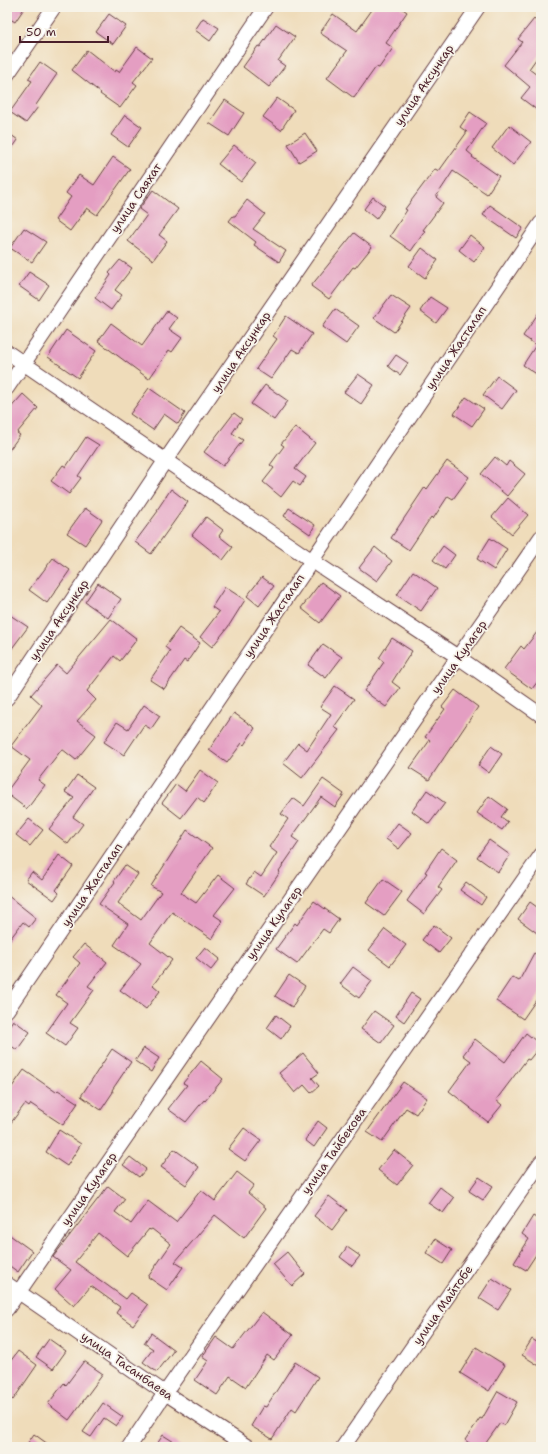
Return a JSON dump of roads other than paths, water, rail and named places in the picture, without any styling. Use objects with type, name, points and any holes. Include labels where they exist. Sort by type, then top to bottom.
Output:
[{"type":"street","points":[[7,75],[54,7]]},
{"type":"street","name":"улица Саяхат","points":[[7,388],[266,7]]},
{"type":"street","name":"улица Аксункар","points":[[7,698],[166,461],[478,7]]},
{"type":"street","name":"улица Жасталап","points":[[7,1010],[541,223]]},
{"type":"street","points":[[7,352],[311,560],[541,714]]},
{"type":"street","name":"улица Кулагер","points":[[7,1309],[13,1288],[541,537]]},
{"type":"street","name":"улица Тайбекова","points":[[129,1447],[165,1393],[541,855]]},
{"type":"street","name":"улица Майтобе","points":[[344,1447],[541,1162]]},
{"type":"street","name":"улица Тасанбаева","points":[[13,1288],[165,1393],[248,1447]]}]
